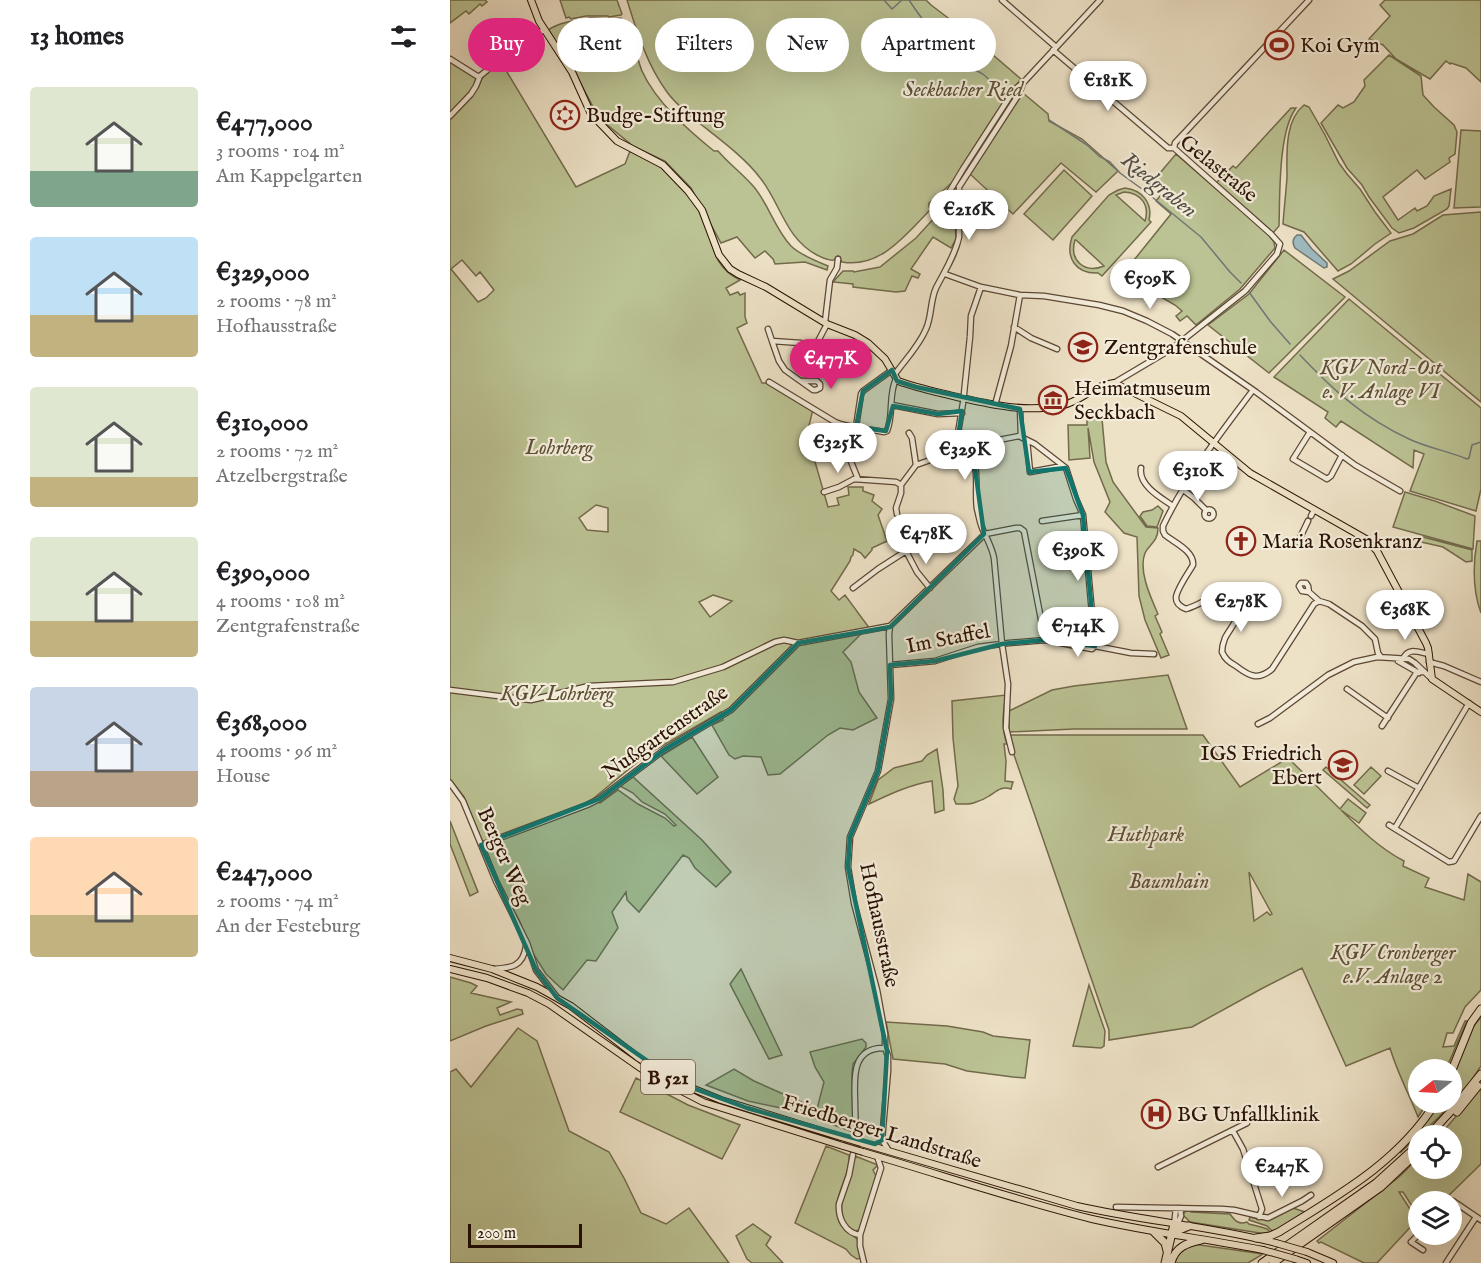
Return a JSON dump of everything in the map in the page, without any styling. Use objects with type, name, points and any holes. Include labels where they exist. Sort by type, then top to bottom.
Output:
[{"type":"highway","points":[[1456,1059],[1471,1023],[1481,1009]]},
{"type":"highway","points":[[1438,1125],[1481,1074]]},
{"type":"highway","points":[[1444,1125],[1481,1082]]},
{"type":"highway","points":[[1256,1238],[1280,1232],[1373,1171],[1408,1139],[1428,1113]]},
{"type":"highway","points":[[1262,1263],[1376,1182],[1408,1154]]},
{"type":"highway","points":[[1274,1263],[1372,1194],[1408,1162]]},
{"type":"highway","points":[[1165,1263],[1173,1229],[1189,1226]]},
{"type":"highway","points":[[1154,1232],[1165,1243],[1167,1253]]},
{"type":"highway","points":[[1172,1263],[1180,1248],[1201,1240]]},
{"type":"highway","points":[[1280,1263],[1297,1247]]},
{"type":"main road","points":[[531,0],[537,18]]},
{"type":"main road","points":[[545,32],[572,72],[597,121],[622,144],[663,165],[695,200],[706,219],[719,255],[730,269],[766,287],[826,323],[868,343],[881,354],[898,381],[916,387],[1020,409],[1064,405],[1095,388],[1114,383],[1181,416],[1250,473],[1313,513],[1366,539],[1374,547],[1426,643],[1429,654],[1428,667],[1434,681],[1481,711]]},
{"type":"main road","name":"Friedberger Landstraße","points":[[450,958],[492,969],[537,987],[582,1014],[640,1059],[679,1083],[722,1100],[1077,1206],[1173,1229],[1184,1237],[1263,1250],[1307,1263]]},
{"type":"main road","name":"Friedberger Landstraße","points":[[450,969],[487,978],[535,997],[556,1009],[649,1074],[703,1102],[1058,1210],[1154,1232],[1173,1229]]},
{"type":"main road","points":[[1189,1226],[1276,1243],[1333,1263]]},
{"type":"street","name":"Gelastraße","points":[[1002,0],[1280,244],[1277,254],[1245,291],[1182,341]]},
{"type":"street","points":[[856,427],[861,394],[866,388],[894,375],[925,332],[933,298],[957,244],[959,202],[957,183],[972,154],[1014,90],[1100,0]]},
{"type":"street","points":[[1173,148],[1175,143],[1309,0]]},
{"type":"street","points":[[450,58],[480,76]]},
{"type":"street","points":[[450,116],[471,94],[480,76],[485,72]]},
{"type":"street","points":[[959,202],[953,204],[948,201],[947,196],[978,158],[1020,93],[1023,83]]},
{"type":"street","points":[[972,154],[978,158]]},
{"type":"street","points":[[951,190],[956,189],[958,192]]},
{"type":"street","points":[[815,347],[826,323],[830,280],[837,268],[838,259]]},
{"type":"street","points":[[945,274],[981,287],[1020,295],[1061,298],[1105,306],[1123,311],[1167,331],[1342,455],[1400,491]]},
{"type":"street","points":[[958,446],[971,316],[981,287]]},
{"type":"street","points":[[995,405],[1020,295]]},
{"type":"street","points":[[1014,327],[1032,339],[1057,349]]},
{"type":"street","points":[[768,329],[783,368],[802,381]]},
{"type":"street","points":[[772,341],[801,343],[815,347],[829,356]]},
{"type":"street","points":[[1114,383],[1182,341]]},
{"type":"street","points":[[769,382],[835,422],[845,426],[886,431],[890,422],[894,375]]},
{"type":"street","points":[[1253,390],[1182,489],[1163,526],[1163,534],[1189,553],[1193,560],[1177,596],[1177,602],[1186,609],[1224,593],[1232,592],[1238,595],[1242,601],[1240,611],[1224,639],[1222,654],[1245,673],[1258,676],[1270,671],[1314,604],[1319,601]]},
{"type":"street","points":[[892,405],[938,414],[962,413]]},
{"type":"street","points":[[1020,409],[1021,436],[1035,444],[1067,471],[1083,515],[1095,646]]},
{"type":"street","points":[[835,422],[858,478]]},
{"type":"street","points":[[840,436],[845,426]]},
{"type":"street","points":[[1310,432],[1293,459],[1327,479],[1331,476],[1342,455]]},
{"type":"street","points":[[909,434],[912,438],[916,465]]},
{"type":"street","points":[[966,448],[1021,436]]},
{"type":"street","points":[[1026,440],[1030,472],[1063,466]]},
{"type":"street","points":[[958,446],[966,448],[975,464],[976,499],[981,526],[994,558],[1008,684],[1006,728],[1012,752]]},
{"type":"street","points":[[897,514],[896,508],[901,485],[916,465],[954,450],[958,446]]},
{"type":"street","points":[[1170,463],[1178,475],[1188,480]]},
{"type":"street","points":[[1141,468],[1141,476],[1147,486],[1173,506]]},
{"type":"street","points":[[824,492],[858,478],[896,482],[901,485]]},
{"type":"street","points":[[1182,489],[1206,510]]},
{"type":"street","points":[[1042,521],[1083,515]]},
{"type":"street","points":[[1305,546],[1298,542],[1308,521]]},
{"type":"street","points":[[450,690],[531,700],[589,686],[673,682],[723,667],[775,642],[784,640],[798,643],[890,627],[985,534],[1016,528],[1023,531],[1045,640]]},
{"type":"street","points":[[853,588],[906,551],[915,540],[937,530]]},
{"type":"street","points":[[906,551],[917,572],[930,588]]},
{"type":"street","points":[[1309,592],[1319,601],[1335,608],[1367,630],[1375,639],[1378,653],[1382,658]]},
{"type":"street","name":"Hofhausstraße","points":[[882,1140],[888,1056],[877,990],[854,903],[848,867],[850,837],[878,771],[891,695],[890,627]]},
{"type":"street","name":"Im Staffel","points":[[890,665],[935,661],[978,647],[1045,640],[1092,650],[1095,646],[1131,653],[1154,654]]},
{"type":"street","name":"Nußgartenstraße","points":[[481,845],[587,806],[599,799],[664,750],[730,710],[798,643]]},
{"type":"street","points":[[1403,661],[1406,653],[1412,651],[1429,654]]},
{"type":"street","points":[[1258,724],[1267,720],[1328,675],[1354,662],[1377,657],[1412,661],[1428,667]]},
{"type":"street","points":[[1403,661],[1434,681]]},
{"type":"street","points":[[1382,726],[1417,672],[1428,667],[1444,666],[1481,682]]},
{"type":"street","points":[[1347,689],[1388,718]]},
{"type":"street","points":[[1395,828],[1469,703]]},
{"type":"street","points":[[1388,771],[1419,788]]},
{"type":"street","name":"Berger Weg","points":[[450,783],[463,801],[496,881],[527,943],[536,970],[557,998]]},
{"type":"street","points":[[1389,825],[1451,862],[1454,861],[1481,816]]},
{"type":"street","points":[[492,969],[515,966],[524,956],[527,943]]},
{"type":"street","points":[[855,1134],[855,1070],[862,1056],[871,1050],[885,1048]]},
{"type":"street","points":[[1158,1167],[1247,1123]]},
{"type":"street","points":[[1233,1131],[1243,1149],[1262,1209],[1259,1217]]},
{"type":"street","points":[[865,1144],[882,1140],[889,1151]]},
{"type":"street","points":[[853,1154],[839,1209],[847,1229],[860,1235]]},
{"type":"street","points":[[876,1156],[881,1168]]},
{"type":"street","points":[[864,1263],[860,1235],[881,1168],[886,1163],[895,1161]]},
{"type":"street","points":[[1116,1207],[1234,1210],[1268,1218],[1311,1195]]},
{"type":"street","points":[[1173,1229],[1178,1208]]},
{"type":"street","points":[[1178,1208],[1182,1220],[1189,1226]]},
{"type":"street","points":[[1446,1263],[1479,1219],[1462,1208]]},
{"type":"street","points":[[1173,1229],[1181,1216]]},
{"type":"street","points":[[1416,1245],[1423,1250]]},
{"type":"highlighted area","points":[[892,370],[897,381],[916,387],[1020,409],[1029,472],[1066,468],[1083,515],[1095,646],[1045,640],[1002,644],[935,661],[890,665],[891,698],[878,771],[850,837],[848,867],[887,1051],[882,1140],[875,1144],[747,1108],[679,1083],[557,998],[536,970],[481,845],[599,799],[664,750],[731,710],[798,643],[890,627],[984,534],[974,461],[967,448],[957,443],[962,411],[938,414],[893,406],[886,431],[856,427],[863,391]]},
{"type":"green space","points":[[450,0],[485,0],[487,2],[482,6],[480,4],[469,14],[466,11],[450,23]]},
{"type":"green space","points":[[560,0],[617,0],[622,14],[609,17],[566,18]]},
{"type":"green space","name":"Seckbacher Ried","points":[[627,0],[926,0],[948,18],[861,18],[861,72],[996,72],[996,58],[1021,79],[954,181],[929,203],[931,209],[903,238],[881,255],[869,260],[856,263],[842,262],[838,256],[834,260],[828,260],[817,255],[798,240],[768,189],[746,162],[670,96],[660,82],[648,59],[643,46],[643,18],[633,18]]},
{"type":"green space","points":[[1385,0],[1481,0],[1481,82],[1466,68],[1446,61],[1430,79],[1396,59],[1383,45],[1369,39],[1390,16],[1380,5]]},
{"type":"green space","points":[[557,25],[557,44],[548,30]]},
{"type":"green space","points":[[1389,55],[1421,76],[1423,95],[1454,125],[1457,132],[1455,154],[1449,158],[1450,162],[1425,179],[1417,170],[1383,197],[1398,220],[1415,208],[1417,211],[1427,206],[1434,196],[1451,189],[1447,209],[1414,228],[1399,233],[1392,228],[1362,185],[1347,168],[1321,123],[1338,105],[1343,108],[1354,102],[1365,86],[1364,80]]},
{"type":"green space","name":"KGV Lohrberg","points":[[450,61],[478,79],[487,72],[507,72],[576,187],[625,164],[630,151],[656,164],[687,193],[697,205],[705,221],[717,259],[722,267],[740,280],[726,288],[730,295],[738,292],[740,295],[745,293],[747,323],[737,328],[762,383],[768,383],[813,409],[807,434],[828,507],[839,505],[837,498],[849,495],[848,487],[863,487],[863,491],[874,495],[872,501],[882,509],[878,515],[887,541],[872,548],[865,558],[854,549],[850,561],[831,591],[839,600],[845,595],[870,629],[866,629],[843,652],[851,662],[859,692],[877,718],[853,730],[840,728],[780,774],[768,775],[761,757],[743,756],[735,759],[729,755],[712,725],[723,720],[721,712],[646,755],[594,798],[600,803],[618,790],[665,818],[674,826],[676,825],[665,814],[642,802],[633,793],[620,786],[633,777],[702,840],[731,872],[716,887],[695,868],[689,858],[683,855],[639,912],[627,900],[626,892],[612,912],[618,928],[596,961],[587,960],[563,990],[546,974],[531,950],[520,922],[498,880],[464,797],[450,779]],"holes":[[[462,260],[476,276],[480,272],[494,290],[478,302],[451,269]],[[596,505],[608,508],[608,532],[587,530],[579,518]],[[713,595],[732,601],[710,617],[699,602]]]},
{"type":"green space","points":[[575,72],[643,72],[656,94],[674,115],[714,151],[718,151],[750,182],[791,246],[828,266],[827,270],[805,262],[775,264],[765,251],[755,258],[737,237],[721,243],[691,188],[665,161],[633,146],[599,118]]},
{"type":"green space","points":[[1023,93],[1048,114],[1049,121],[1082,139],[1118,171],[1096,192],[1061,163],[1013,214],[970,174]]},
{"type":"green space","points":[[1304,105],[1309,107],[1339,163],[1391,233],[1351,264],[1338,271],[1304,232],[1283,224],[1288,139],[1293,120]]},
{"type":"green space","points":[[1291,108],[1296,108],[1290,119],[1283,148],[1279,226],[1273,233],[1216,183],[1233,166],[1236,168]]},
{"type":"green space","points":[[1461,130],[1481,131],[1481,207],[1454,208]]},
{"type":"green space","points":[[1176,154],[1268,234],[1275,248],[1240,289],[1196,325],[1187,316],[1180,321],[1176,316],[1182,311],[1149,290],[1144,296],[1139,292],[1114,285],[1171,214],[1156,201],[1165,190],[1154,180]]},
{"type":"green space","points":[[1064,170],[1092,196],[1053,240],[1024,214]]},
{"type":"green space","points":[[1131,189],[1145,198],[1151,222],[1102,276],[1098,273],[1084,271],[1078,268],[1071,258],[1072,237],[1109,195],[1118,190]],"holes":[[[1124,192],[1135,195],[1143,201],[1146,210],[1145,221],[1116,195]],[[1076,240],[1104,266],[1090,268],[1080,264],[1074,254]]]},
{"type":"green space","points":[[948,203],[954,207],[956,239],[951,248],[933,237],[911,269],[920,274],[918,278],[912,276],[905,291],[853,287],[853,284],[833,282],[843,271],[854,272],[880,267],[916,238]]},
{"type":"green space","points":[[1481,212],[1481,402],[1333,279],[1349,271],[1390,241],[1413,234],[1443,215]]},
{"type":"green space","points":[[1284,250],[1345,297],[1269,373],[1208,325],[1249,294]]},
{"type":"green space","name":"KGV Nord-Ost e. V. Anlage VI","points":[[1349,299],[1481,408],[1481,489],[1476,511],[1410,491],[1424,454],[1414,450],[1413,468],[1341,421],[1336,427],[1325,418],[1328,412],[1274,377]]},
{"type":"green space","points":[[1102,419],[1106,462],[1113,482],[1146,527],[1158,528],[1155,539],[1145,553],[1143,568],[1146,584],[1158,614],[1155,616],[1162,632],[1160,634],[1169,655],[1161,658],[1145,620],[1139,596],[1137,537],[1124,533],[1105,512],[1110,502],[1094,462],[1088,428],[1090,458],[1069,460],[1068,425],[1087,425],[1087,420]]},
{"type":"green space","points":[[1405,492],[1475,516],[1473,549],[1393,527]]},
{"type":"green space","points":[[1158,506],[1163,511],[1157,527],[1147,526],[1140,516],[1143,512]]},
{"type":"green space","points":[[1423,537],[1472,550],[1472,561],[1466,562],[1443,547],[1421,542]]},
{"type":"green space","points":[[1477,541],[1481,541],[1481,613],[1476,596]]},
{"type":"green space","points":[[1168,675],[1187,729],[1074,729],[1009,732],[1009,711],[1052,690]]},
{"type":"green space","points":[[1006,695],[1003,720],[1007,744],[1004,744],[1005,781],[1013,782],[1011,789],[1004,788],[974,803],[956,804],[954,799],[958,786],[952,701]]},
{"type":"green space","points":[[1010,735],[1203,735],[1240,787],[1288,758],[1340,809],[1348,799],[1366,813],[1359,823],[1341,810],[1378,844],[1404,861],[1403,866],[1429,878],[1425,887],[1464,900],[1468,874],[1481,882],[1481,990],[1465,1007],[1453,1033],[1447,1033],[1443,1047],[1454,1046],[1467,1021],[1450,1059],[1408,1059],[1408,1093],[1390,1048],[1346,1066],[1302,968],[1192,1027],[1109,1040],[1109,1030],[1013,752]],"holes":[[[1249,872],[1272,914],[1267,912],[1254,921]]]},
{"type":"green space","points":[[692,737],[718,777],[697,794],[661,756]]},
{"type":"green space","points":[[937,749],[944,810],[935,813],[932,781],[907,787],[869,804],[878,780],[894,768],[922,761]]},
{"type":"green space","points":[[1326,767],[1370,805],[1367,808],[1323,770]]},
{"type":"green space","points":[[1371,767],[1381,776],[1364,794],[1354,785]]},
{"type":"green space","points":[[450,821],[478,892],[470,896],[450,844]]},
{"type":"green space","points":[[741,969],[782,1055],[769,1059],[730,984]]},
{"type":"green space","points":[[450,977],[477,986],[471,993],[511,1002],[497,1008],[500,1015],[517,1009],[522,1010],[523,1014],[450,1041]]},
{"type":"green space","points":[[1089,985],[1105,1031],[1104,1046],[1101,1048],[1073,1046]]},
{"type":"green space","points":[[1481,1017],[1481,1066],[1462,1091],[1462,1059],[1459,1059],[1473,1027]]},
{"type":"green space","points":[[886,1022],[947,1026],[993,1036],[1030,1040],[1025,1078],[967,1071],[945,1064],[893,1059]]},
{"type":"green space","points":[[518,1028],[537,1041],[569,1131],[609,1152],[641,1213],[666,1224],[689,1208],[729,1263],[450,1263],[450,1072],[456,1069],[471,1087]]},
{"type":"green space","points":[[862,1039],[866,1047],[853,1064],[852,1073],[853,1132],[795,1111],[748,1101],[706,1085],[734,1069],[754,1081],[817,1109],[824,1082],[815,1067],[810,1052]]},
{"type":"green space","points":[[636,1078],[688,1105],[740,1125],[722,1159],[620,1112]]},
{"type":"green space","points":[[1481,1087],[1481,1164],[1453,1191],[1408,1191],[1408,1200],[1403,1192],[1399,1192],[1408,1206],[1408,1230],[1377,1263],[1364,1263],[1317,1241],[1408,1168],[1408,1179],[1462,1179],[1462,1125],[1449,1125],[1459,1113],[1462,1113],[1462,1109]]},
{"type":"green space","points":[[1431,1113],[1442,1113],[1430,1125],[1423,1125]]},
{"type":"green space","points":[[826,1146],[849,1155],[848,1170],[838,1199],[837,1214],[843,1227],[857,1239],[861,1258],[857,1259],[846,1249],[795,1223]]},
{"type":"green space","points":[[855,1156],[878,1165],[873,1170],[876,1176],[860,1230],[855,1231],[847,1225],[842,1208],[845,1186]]},
{"type":"green space","points":[[1293,1208],[1305,1212],[1273,1232],[1267,1226],[1249,1220],[1250,1217],[1272,1218]]},
{"type":"green space","points":[[1187,1210],[1230,1214],[1237,1222],[1247,1222],[1270,1232],[1266,1234],[1190,1222],[1183,1214]]},
{"type":"green space","points":[[753,1224],[771,1237],[766,1245],[783,1263],[752,1263],[747,1259],[736,1236]]},
{"type":"green space","points":[[1193,1244],[1263,1254],[1248,1263],[1173,1263],[1177,1253]]},
{"type":"water","points":[[1297,235],[1301,235],[1327,263],[1327,267],[1324,268],[1295,248],[1293,241]]},
{"type":"waterway","name":"Riedgraben","points":[[884,0],[892,9],[902,0]]},
{"type":"waterway","name":"Riedgraben","points":[[909,0],[944,43],[968,66],[989,80],[1000,98]]},
{"type":"waterway","points":[[479,85],[483,76]]},
{"type":"waterway","name":"Riedgraben","points":[[1049,120],[1110,162],[1120,173],[1201,237],[1241,283]]},
{"type":"waterway","name":"Riedgraben","points":[[1249,292],[1290,344]]},
{"type":"waterway","name":"Riedgraben","points":[[1300,355],[1350,403],[1409,439],[1467,459],[1472,445],[1481,442]]},
{"type":"place","name":"Koi Gym","points":[[1279,45]]},
{"type":"place","name":"Budge-Stiftung","points":[[565,115]]},
{"type":"place","name":"Zentgrafenschule","points":[[1083,347]]},
{"type":"place","name":"Heimatmuseum Seckbach","points":[[1053,400]]},
{"type":"place","name":"Maria Rosenkranz","points":[[1241,541]]},
{"type":"place","name":"IGS Friedrich Ebert","points":[[1343,765]]},
{"type":"place","name":"BG Unfallklinik","points":[[1156,1114]]},
{"type":"park label","name":"Lohrberg","points":[[559,447]]},
{"type":"park label","name":"Huthpark","points":[[1146,834]]},
{"type":"park label","name":"Baumhain","points":[[1169,881]]},
{"type":"park label","name":"KGV Cronberger e.V. Anlage 2","points":[[1393,964]]}]
